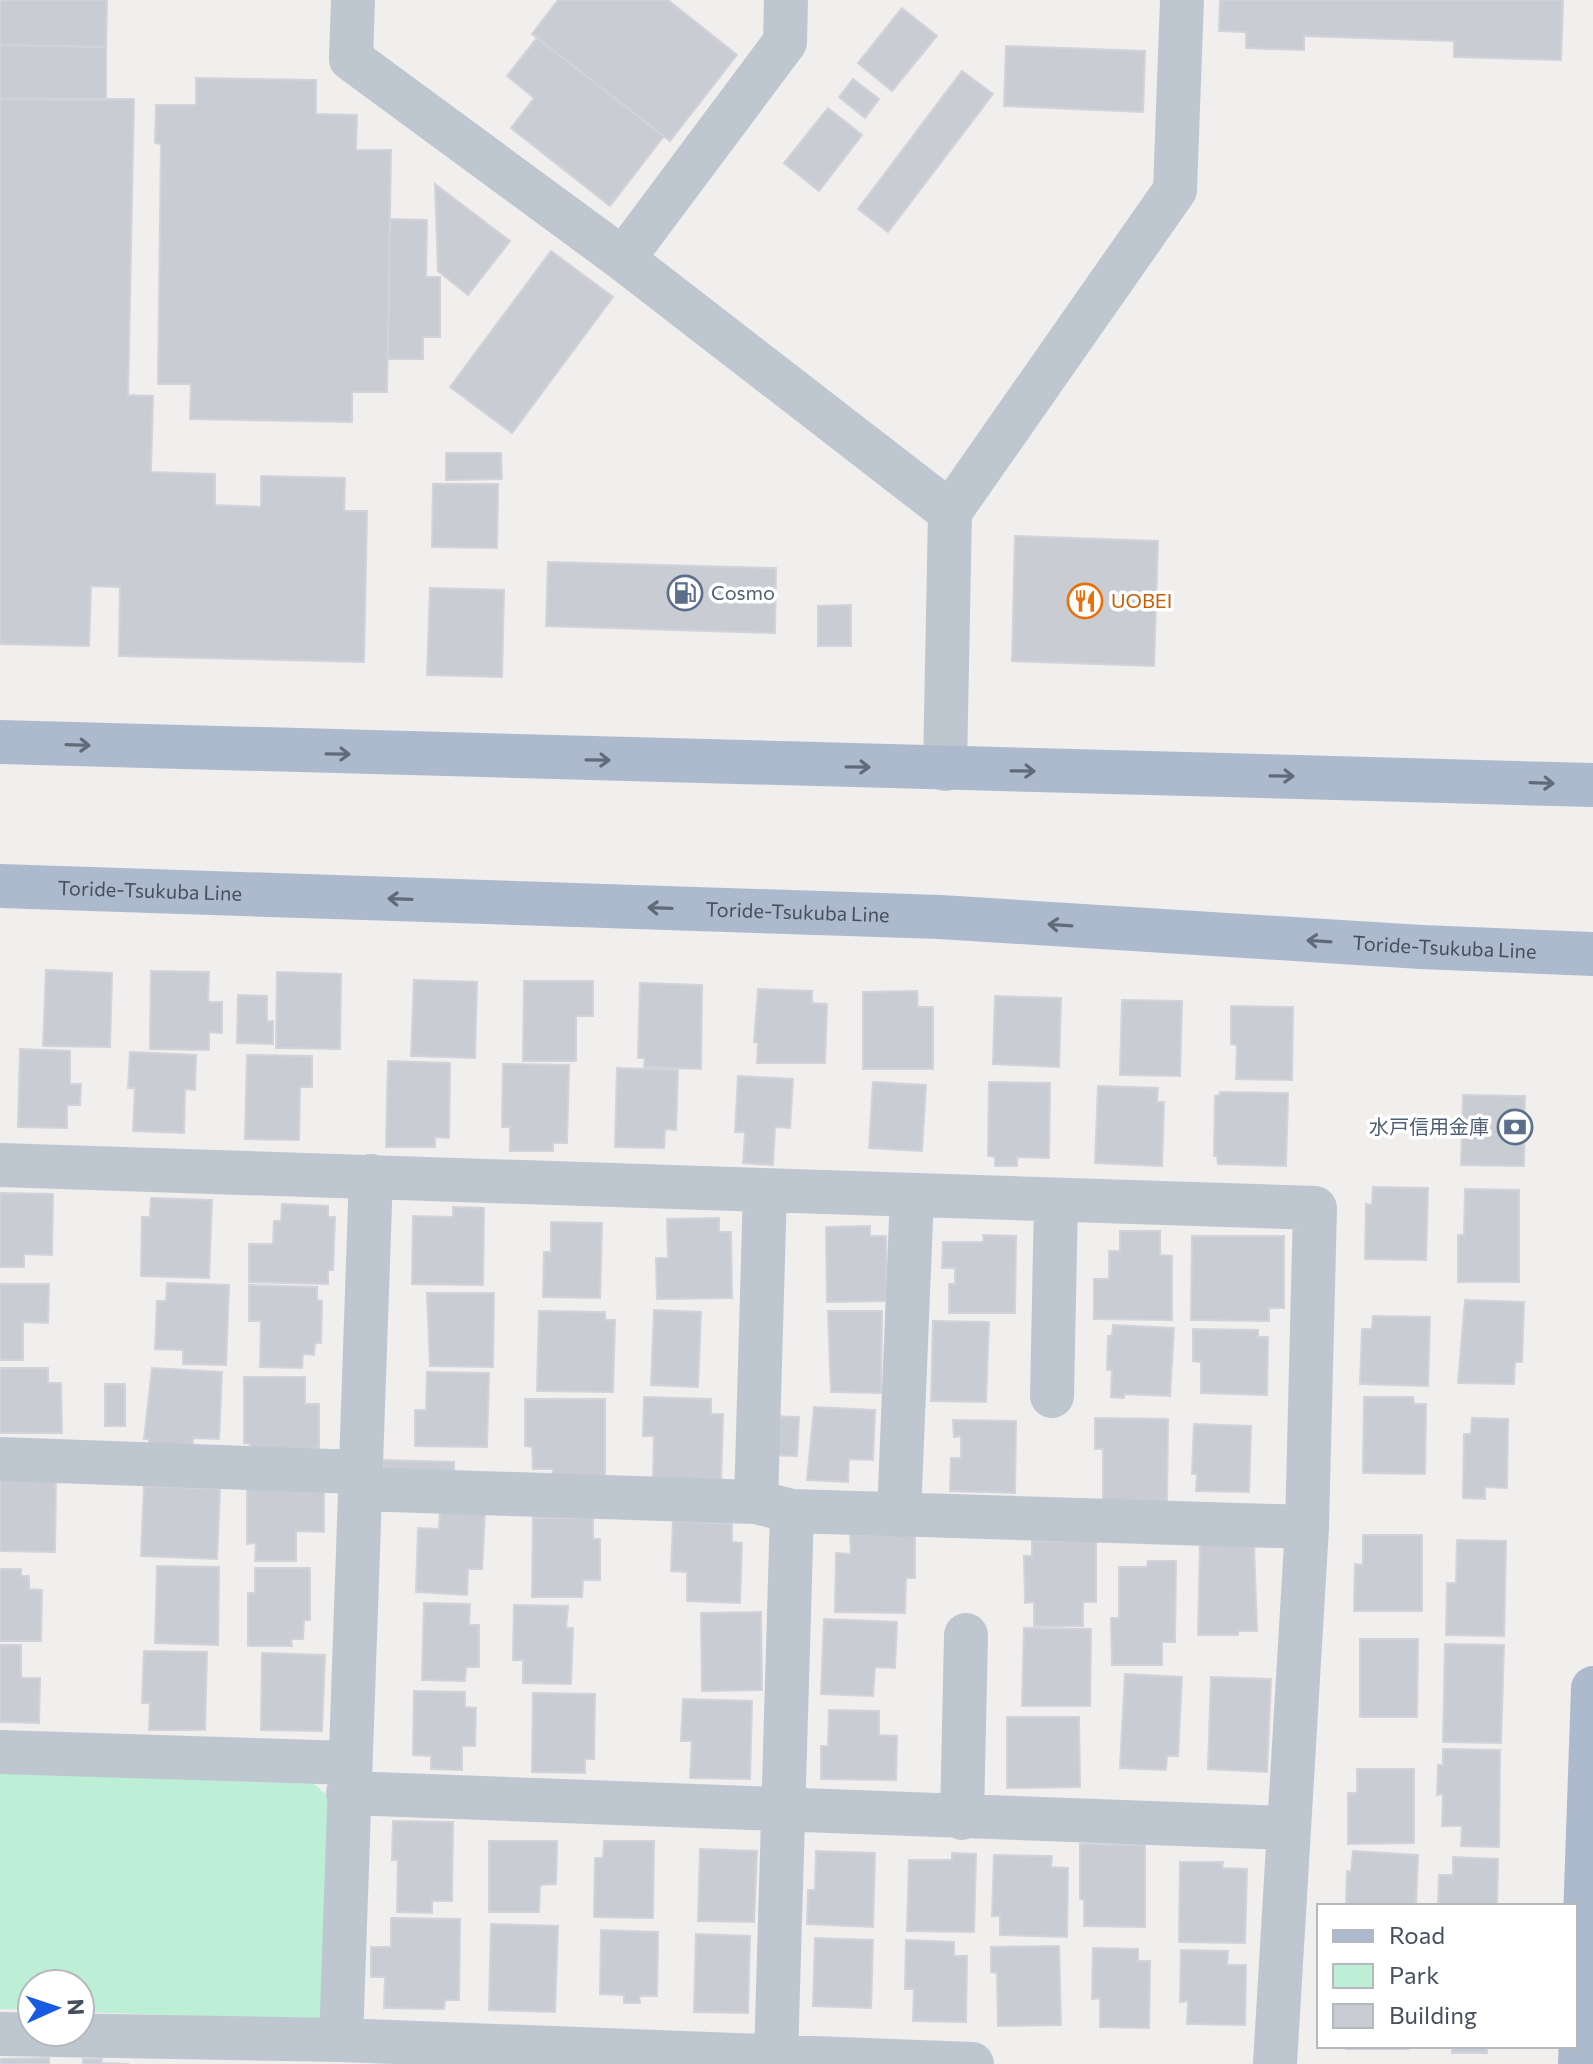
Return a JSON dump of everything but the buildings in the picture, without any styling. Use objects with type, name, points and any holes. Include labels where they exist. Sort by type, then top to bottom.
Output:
[{"type":"main road","points":[[0,742],[1593,785]]},
{"type":"main road","name":"Toride-Tsukuba Line","points":[[0,886],[940,917],[1421,947],[1593,954]]},
{"type":"main road","points":[[1580,2064],[1593,1688]]},
{"type":"street","points":[[353,0],[351,59],[623,259],[950,512]]},
{"type":"street","points":[[623,259],[785,42],[786,0]]},
{"type":"street","points":[[945,769],[950,512],[1175,190],[1182,0]]},
{"type":"street","points":[[0,1165],[1315,1208],[1307,1527],[1275,2064]]},
{"type":"street","points":[[341,2040],[371,1176]]},
{"type":"street","points":[[765,1190],[784,1811],[776,2057]]},
{"type":"street","points":[[899,1515],[912,1195]]},
{"type":"street","points":[[1052,1396],[1056,1201]]},
{"type":"street","points":[[0,1459],[899,1515],[1307,1527]]},
{"type":"street","points":[[962,1818],[966,1635]]},
{"type":"street","points":[[0,1752],[784,1811],[1287,1828]]},
{"type":"street","points":[[0,2034],[341,2040],[675,2059],[776,2057],[972,2064]]},
{"type":"green space","points":[[0,1773],[314,1784],[330,1798],[323,2020],[96,2013],[96,1968],[16,1968],[16,2010],[0,2009]]},
{"type":"place","name":"Cosmo","points":[[685,593]]},
{"type":"place","name":"UOBEI","points":[[1085,601]]},
{"type":"place","name":"水戸信用金庫","points":[[1515,1127]]}]
